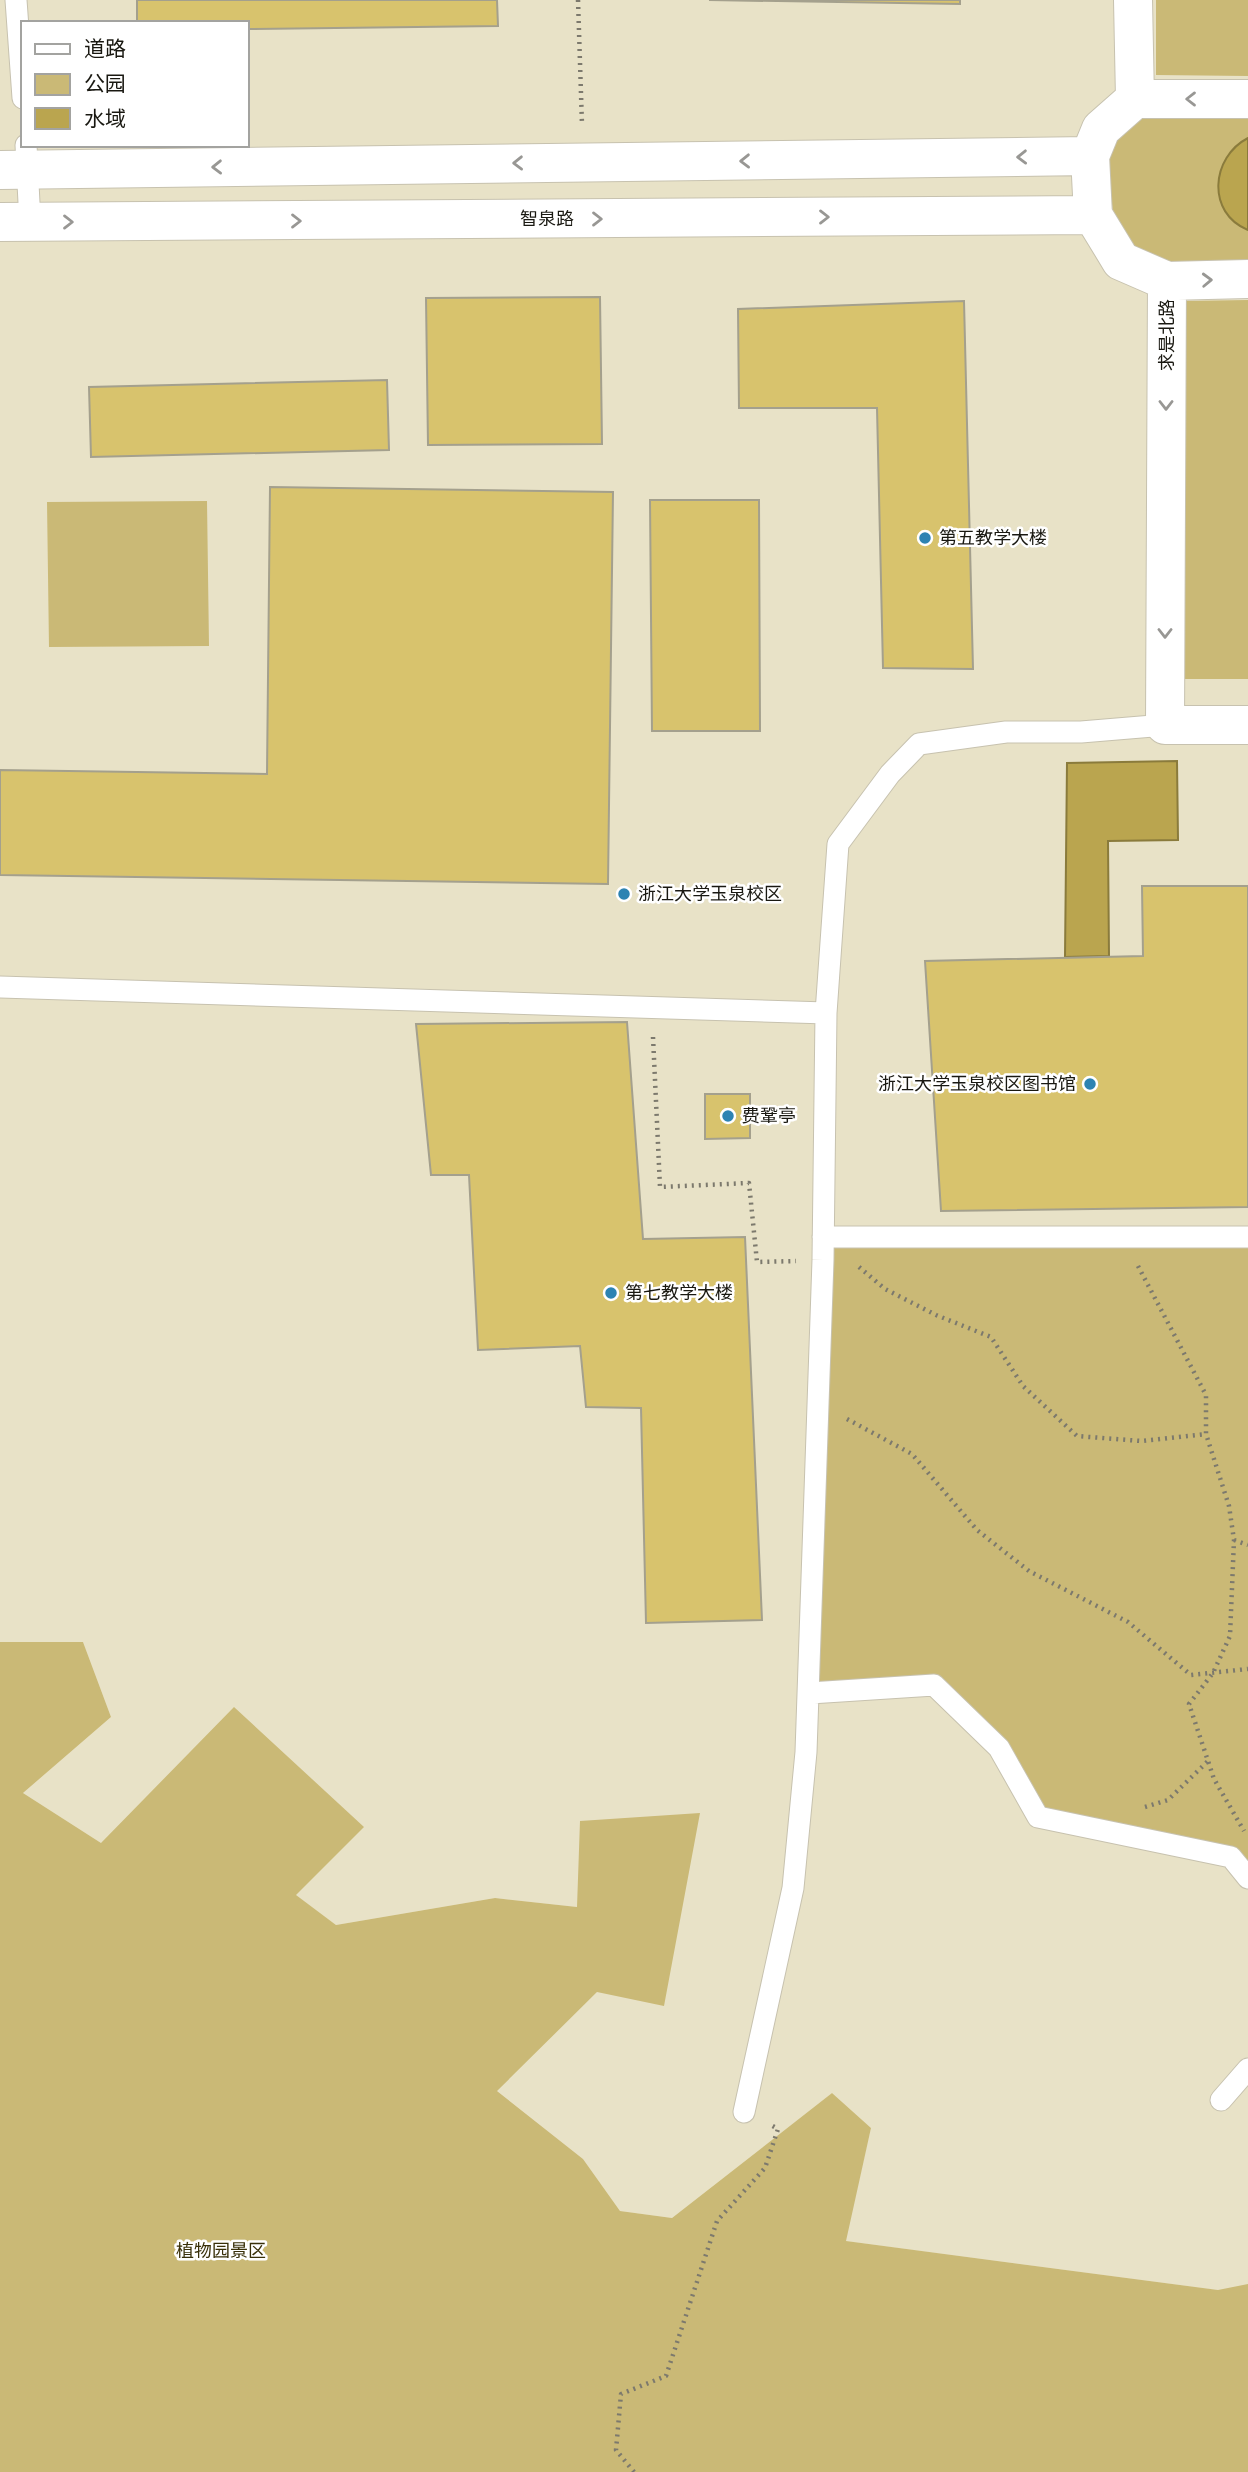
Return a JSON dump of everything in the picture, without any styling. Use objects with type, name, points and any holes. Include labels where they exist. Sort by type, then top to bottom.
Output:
[{"type":"street","points":[[1133,0],[1135,99],[1248,99]]},
{"type":"street","name":"求是北路","points":[[1135,99],[1101,129],[1090,156],[1093,215],[1121,261],[1167,281],[1165,725]]},
{"type":"street","points":[[18,162],[583,163],[1090,156]]},
{"type":"street","name":"智泉路","points":[[15,222],[1093,215]]},
{"type":"street","points":[[1167,281],[1248,279]]},
{"type":"street","points":[[1165,725],[1248,725]]},
{"type":"lane","points":[[16,0],[21,70]]},
{"type":"lane","points":[[15,222],[18,162]]},
{"type":"lane","points":[[744,2112],[793,1888],[810,1693],[823,1237],[826,1013],[838,844],[890,774],[919,744],[1006,732],[1081,732],[1165,725]]},
{"type":"lane","points":[[0,987],[826,1013]]},
{"type":"lane","points":[[823,1237],[1248,1237]]},
{"type":"lane","points":[[810,1693],[934,1685],[999,1748],[1038,1817],[1231,1857],[1248,1878]]},
{"type":"lane","points":[[1221,2100],[1248,2069]]},
{"type":"path","points":[[578,0],[583,163]]},
{"type":"path","points":[[651,1008],[660,1187],[750,1183],[757,1262]]},
{"type":"path","points":[[823,1237],[885,1289],[936,1315],[991,1336],[1023,1386],[1077,1436],[1141,1441],[1206,1434]]},
{"type":"path","points":[[1123,1237],[1206,1395],[1206,1434],[1229,1506],[1234,1540],[1230,1636],[1213,1673],[1189,1704],[1214,1779],[1248,1837]]},
{"type":"path","points":[[818,1404],[912,1454],[977,1530],[1030,1571],[1128,1622],[1191,1675],[1248,1669]]},
{"type":"path","points":[[1234,1540],[1248,1545]]},
{"type":"path","points":[[1134,1811],[1168,1800],[1208,1761]]},
{"type":"path","points":[[634,2472],[616,2450],[621,2394],[666,2376],[717,2221],[765,2168],[778,2129]]},
{"type":"shaded area","name":"浙江大学玉泉校区","points":[[0,0],[1248,0],[1248,2294],[845,2241],[871,2128],[832,2093],[672,2218],[620,2211],[583,2159],[496,2090],[597,1992],[577,1907],[495,1898],[336,1925],[295,1895],[101,1843],[23,1793],[111,1717],[83,1642],[0,1642]]},
{"type":"green space","points":[[1156,0],[1248,0],[1248,76],[1156,75]]},
{"type":"green space","points":[[1248,110],[1248,262],[1165,263],[1133,251],[1113,212],[1107,163],[1110,135],[1141,111]]},
{"type":"green space","points":[[1248,300],[1248,679],[1185,679],[1185,301]]},
{"type":"green space","points":[[207,501],[209,646],[49,647],[47,502]]},
{"type":"green space","points":[[823,1237],[1248,1237],[1248,1878],[1231,1857],[1038,1817],[999,1748],[934,1685],[810,1693]]},
{"type":"green space","name":"植物园景区","points":[[0,1642],[83,1642],[111,1717],[23,1793],[101,1843],[234,1707],[364,1827],[296,1895],[336,1925],[495,1898],[577,1907],[580,1821],[700,1813],[664,2006],[597,1992],[497,2091],[583,2159],[620,2211],[672,2218],[832,2093],[871,2128],[846,2241],[1218,2290],[1248,2284],[1248,2472],[0,2472]]},
{"type":"water","points":[[1248,138],[1248,230],[1234,222],[1225,211],[1218,185],[1226,158]]},
{"type":"water","points":[[1177,761],[1178,840],[1108,841],[1109,956],[1065,957],[1067,763]]},
{"type":"building","points":[[137,0],[497,0],[498,26],[248,29],[248,21],[137,21]]},
{"type":"building","points":[[709,0],[960,0],[960,4]]},
{"type":"building","points":[[600,297],[602,444],[428,445],[426,298]]},
{"type":"building","name":"第五教学大楼","points":[[964,301],[973,669],[883,668],[877,408],[739,408],[738,309]]},
{"type":"building","points":[[387,380],[389,450],[91,457],[89,387]]},
{"type":"building","points":[[270,487],[613,492],[608,884],[0,875],[0,770],[267,774]]},
{"type":"building","points":[[650,500],[759,500],[760,731],[652,731]]},
{"type":"building","name":"浙江大学玉泉校区图书馆","points":[[1142,886],[1248,886],[1248,1207],[941,1211],[925,961],[1143,956]]},
{"type":"building","name":"第七教学大楼","points":[[627,1022],[643,1239],[745,1237],[762,1620],[646,1623],[641,1408],[586,1407],[580,1346],[478,1350],[469,1175],[431,1175],[416,1024]]},
{"type":"building","name":"费鞏亭","points":[[705,1094],[750,1094],[750,1138],[705,1139]]},
{"type":"place","name":"第五教学大楼","points":[[925,538]]},
{"type":"place","name":"浙江大学玉泉校区","points":[[624,894]]},
{"type":"place","name":"浙江大学玉泉校区图书馆","points":[[1090,1084]]},
{"type":"place","name":"费鞏亭","points":[[728,1116]]},
{"type":"place","name":"第七教学大楼","points":[[611,1293]]}]
